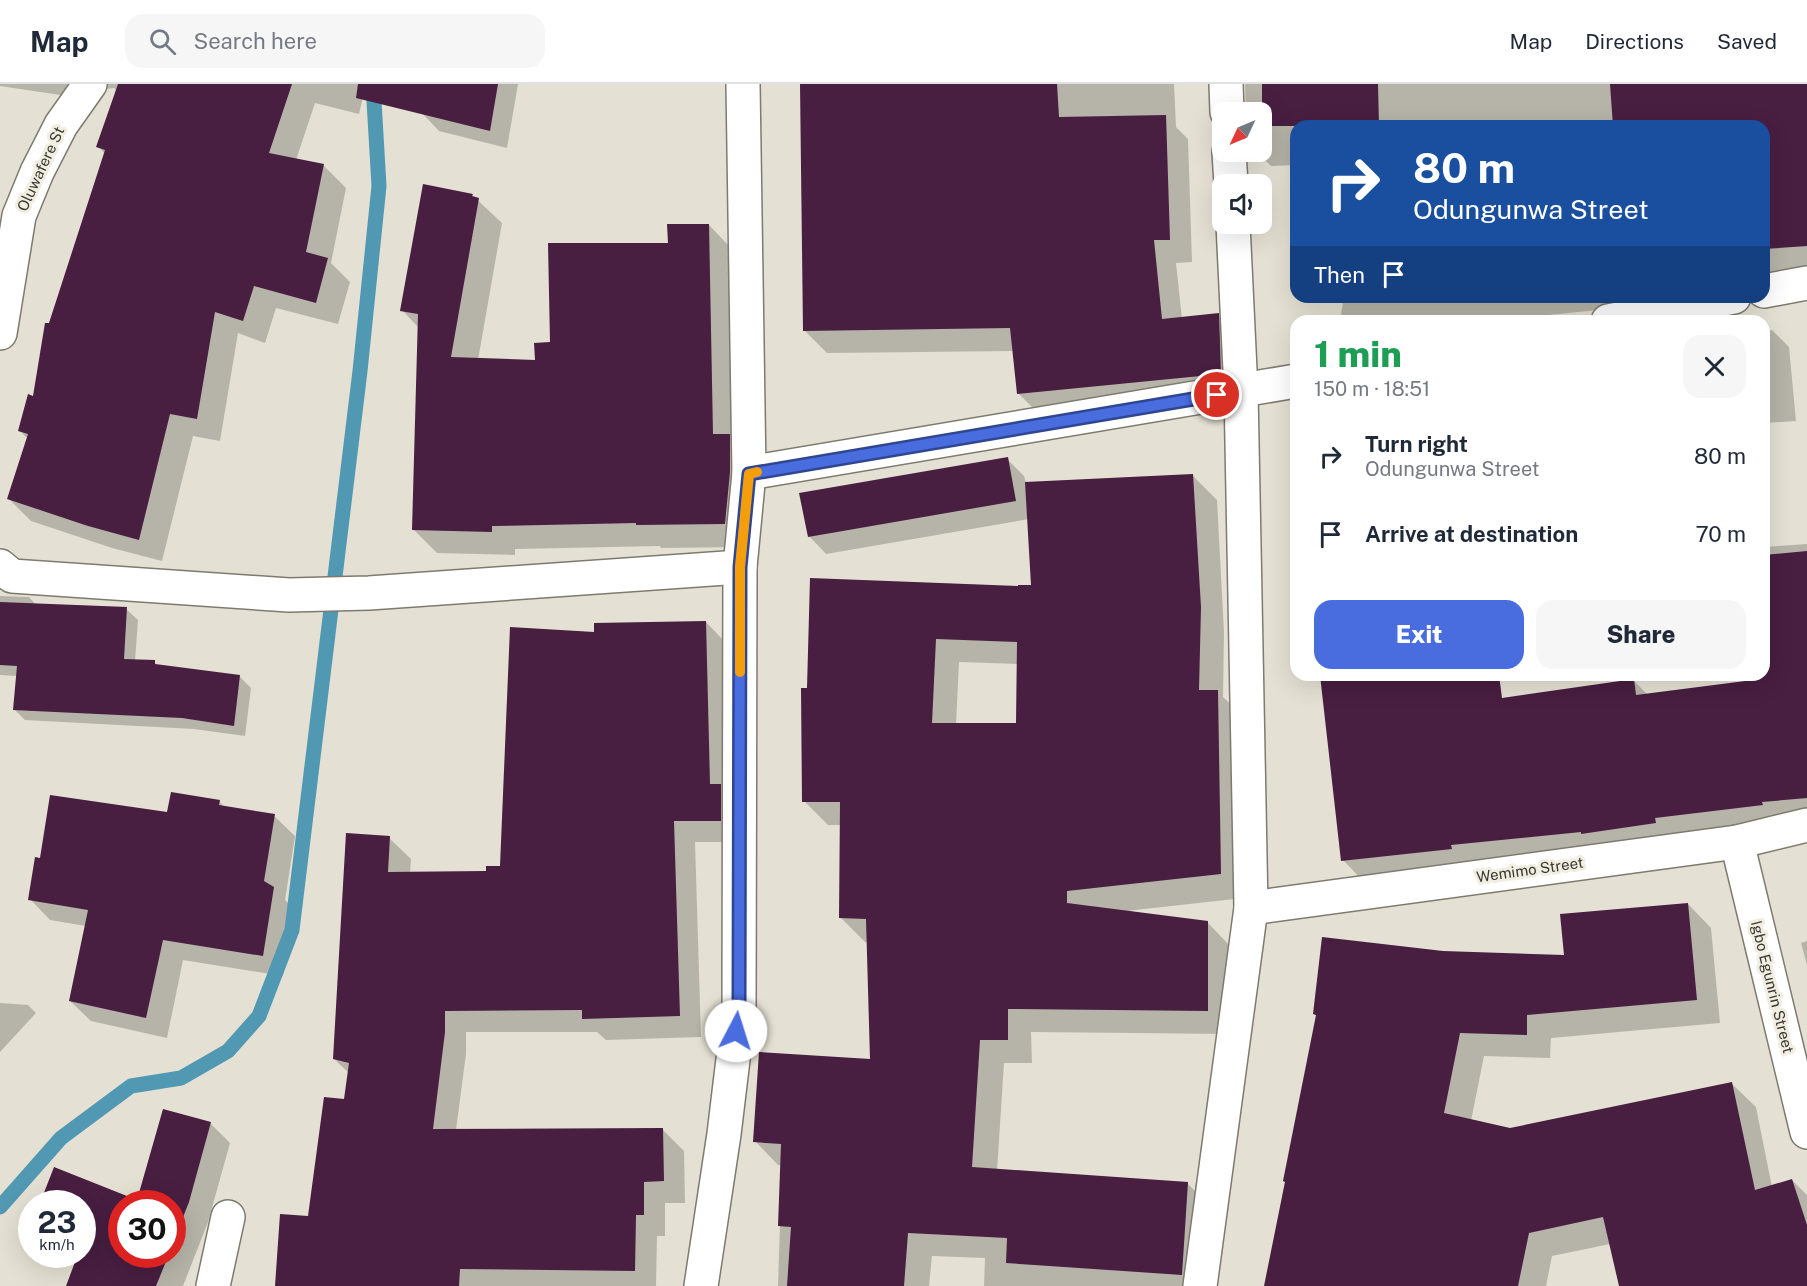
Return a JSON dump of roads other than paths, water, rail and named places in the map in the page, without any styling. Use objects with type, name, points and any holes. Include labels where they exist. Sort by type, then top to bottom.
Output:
[{"type":"street","name":"Oluwafere St","points":[[0,333],[19,216],[37,172],[61,125],[90,84]]},
{"type":"street","points":[[701,1286],[724,1134],[739,1010],[740,567],[749,474],[743,84]]},
{"type":"street","points":[[1226,84],[1227,102]]},
{"type":"street","points":[[1200,1286],[1251,908],[1241,391],[1233,234]]},
{"type":"street","points":[[1770,290],[1807,283]]},
{"type":"street","points":[[1640,315],[1702,303]]},
{"type":"street","points":[[749,474],[1290,382]]},
{"type":"street","points":[[6,571],[289,595],[369,593],[740,567]]},
{"type":"street","name":"Wemimo Street","points":[[1251,908],[1737,842],[1807,825]]},
{"type":"street","name":"Igbo Egunrin Street","points":[[1737,842],[1807,1132]]},
{"type":"street","points":[[213,1286],[228,1217]]},
{"type":"waterway","points":[[0,1207],[61,1138],[131,1086],[181,1078],[228,1051],[259,1016],[292,930],[360,371],[379,186],[373,84]]}]
